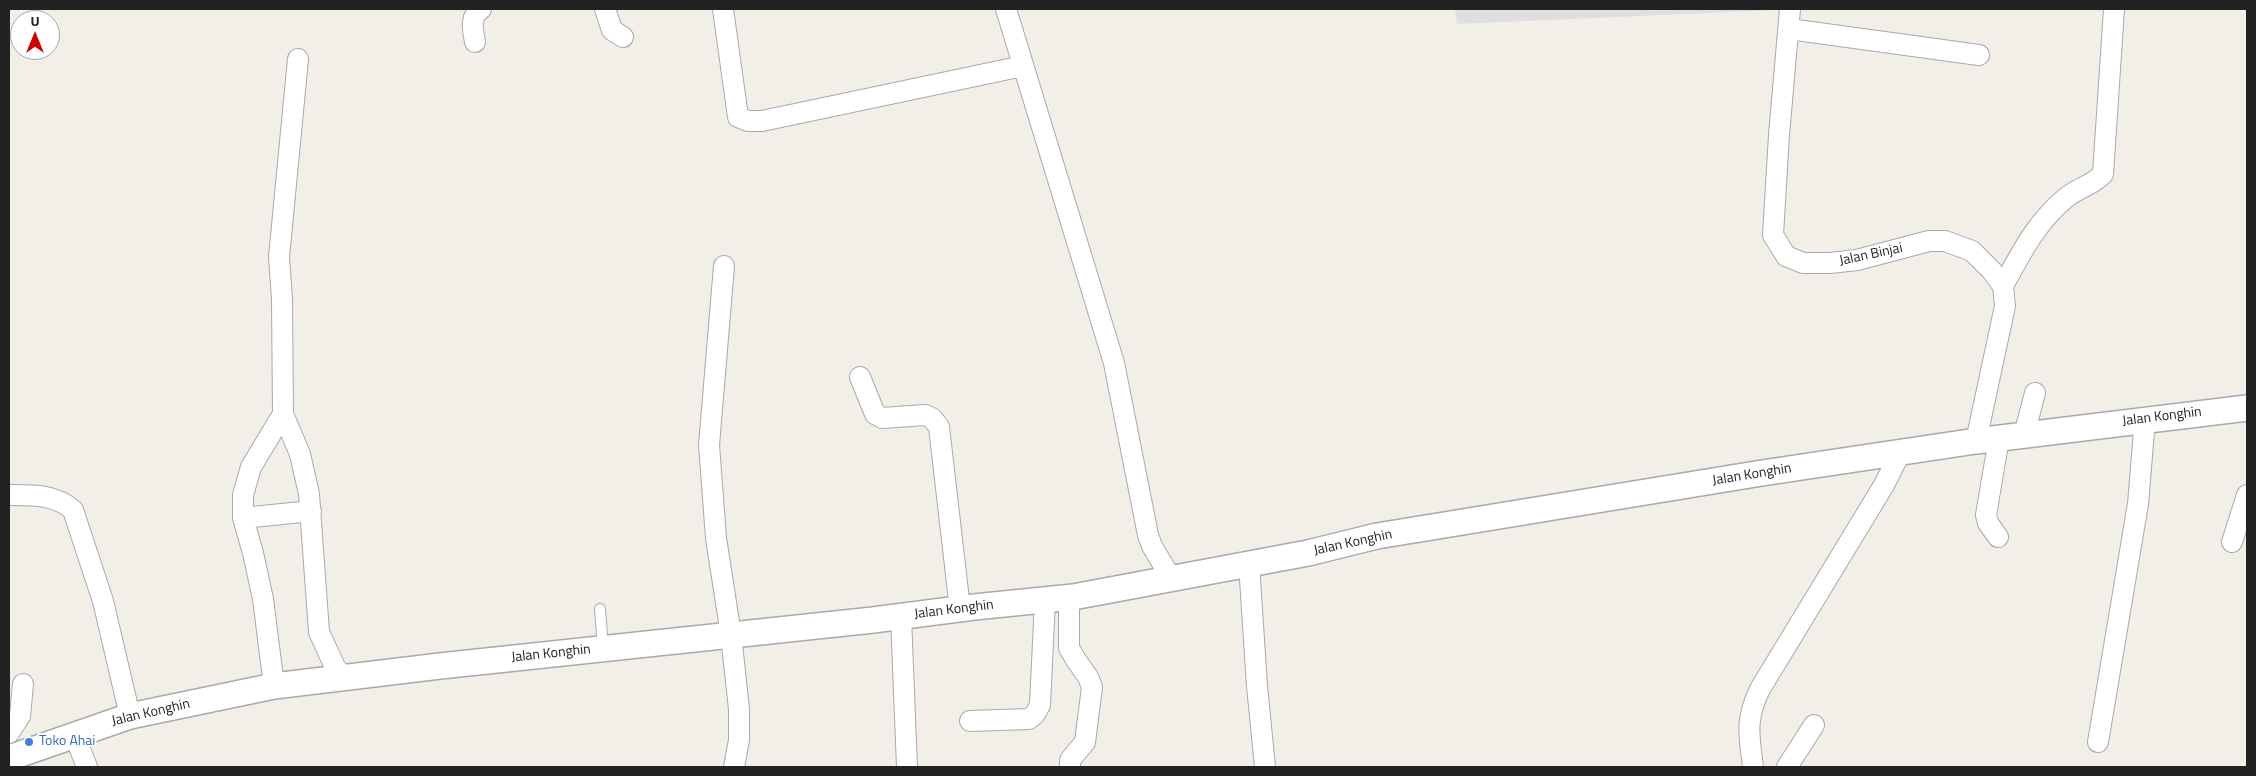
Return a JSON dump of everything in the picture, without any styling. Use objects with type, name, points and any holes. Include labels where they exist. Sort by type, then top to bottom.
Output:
[{"type":"street","points":[[476,42],[472,23],[477,12],[481,9]]},
{"type":"street","points":[[605,9],[612,30],[624,36]]},
{"type":"street","points":[[723,9],[738,117],[748,121],[762,121],[1023,66]]},
{"type":"street","points":[[1006,9],[1114,363],[1148,535],[1152,546],[1172,580]]},
{"type":"street","name":"Jalan Binjai","points":[[1790,9],[1773,235],[1786,256],[1803,263],[1830,263],[1857,260],[1929,241],[1945,241],[1972,251],[1992,271],[2003,286]]},
{"type":"street","points":[[1998,537],[1988,523],[1986,515],[1987,439],[2005,306],[2003,286],[2032,233],[2042,221],[2065,198],[2096,181],[2103,174],[2114,9]]},
{"type":"street","points":[[1789,29],[1979,55]]},
{"type":"street","points":[[298,59],[279,257],[282,299],[284,414],[300,454],[311,511],[319,632],[335,667],[343,677]]},
{"type":"street","points":[[724,266],[708,445],[716,538],[731,635],[739,709],[739,740],[734,767]]},
{"type":"street","points":[[860,377],[875,414],[882,418],[926,415],[932,418],[939,427],[960,608]]},
{"type":"street","points":[[2024,435],[2035,393]]},
{"type":"street","name":"Jalan Konghin","points":[[9,758],[130,716],[274,686],[603,648],[900,617],[960,608],[1056,599],[1121,586],[1172,580],[1308,553],[1377,536],[1753,474],[1987,439],[2247,408]]},
{"type":"street","points":[[274,686],[263,600],[243,518],[243,495],[251,467],[284,414]]},
{"type":"street","points":[[2098,742],[2138,504],[2145,419]]},
{"type":"street","points":[[1753,767],[1748,728],[1751,708],[1760,689],[1884,485],[1900,453]]},
{"type":"street","points":[[9,495],[47,497],[64,502],[73,510],[103,601],[130,716]]},
{"type":"street","points":[[2232,542],[2247,495]]},
{"type":"street","points":[[243,518],[311,511]]},
{"type":"street","points":[[1249,564],[1257,686],[1266,767]]},
{"type":"street","points":[[970,721],[1029,719],[1035,714],[1040,705],[1056,599]]},
{"type":"street","points":[[1056,599],[1070,648],[1092,687],[1085,742],[1070,760],[1070,767]]},
{"type":"street","points":[[900,617],[907,767]]},
{"type":"street","points":[[9,733],[20,716],[23,684]]},
{"type":"street","points":[[1787,767],[1814,725]]},
{"type":"street","points":[[74,734],[88,767]]},
{"type":"lane","points":[[600,608],[603,648]]},
{"type":"shaded area","points":[[1455,9],[1800,9],[1457,24]]},
{"type":"place","name":"Toko Ahai","points":[[29,742]]}]
